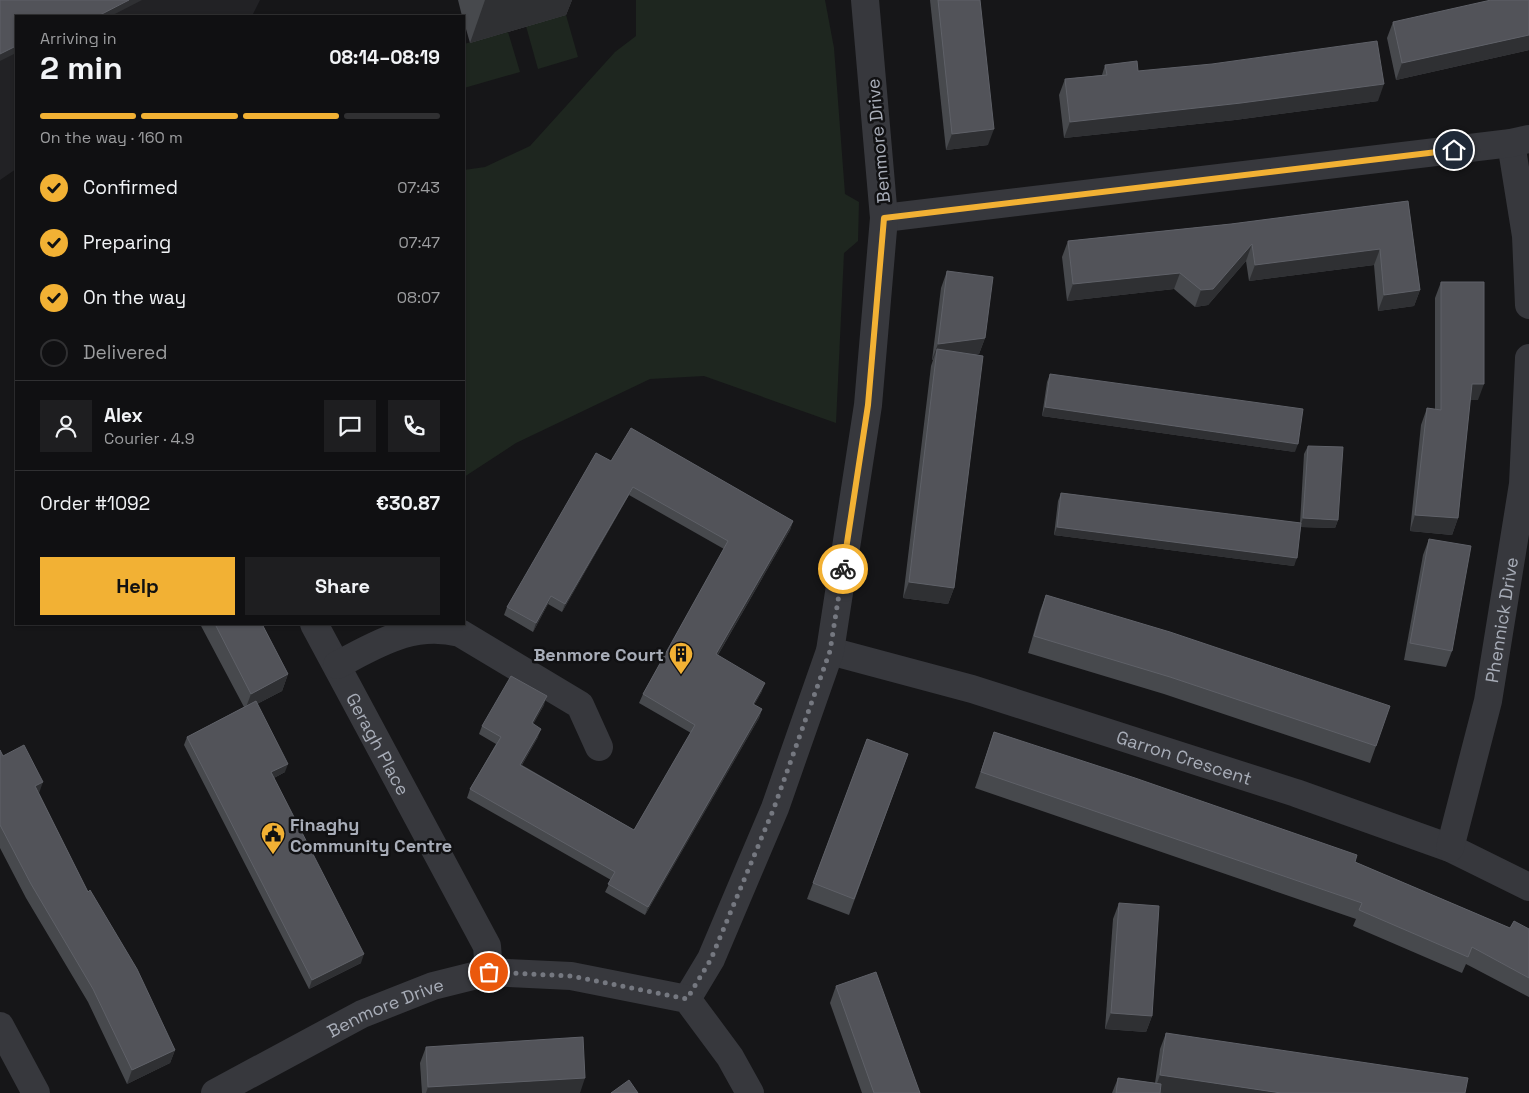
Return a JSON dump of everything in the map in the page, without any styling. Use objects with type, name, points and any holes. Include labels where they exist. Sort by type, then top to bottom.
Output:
[{"type":"street","name":"Benmore Drive","points":[[216,1093],[362,1014],[433,986],[489,972],[571,976],[687,999],[711,959],[774,808],[830,651],[868,405],[884,218],[865,0]]},
{"type":"street","points":[[884,218],[1520,141],[1529,305]]},
{"type":"street","name":"Phennick Drive","points":[[1450,848],[1488,701],[1526,485],[1529,358]]},
{"type":"street","name":"Geragh Place","points":[[315,625],[487,946],[489,972]]},
{"type":"street","points":[[337,665],[386,640],[420,629],[440,628],[460,633],[580,705],[600,747]]},
{"type":"street","name":"Garron Crescent","points":[[830,651],[981,692],[1296,793],[1450,848],[1529,887]]},
{"type":"street","points":[[687,999],[730,1057],[750,1093]]},
{"type":"street","points":[[0,1026],[36,1093]]},
{"type":"shaded area","points":[[0,0],[260,0],[252,15],[15,15],[15,170],[0,180]]},
{"type":"shaded area","points":[[636,0],[825,0],[834,48],[845,194],[859,202],[858,241],[844,253],[836,423],[704,376],[650,379],[516,443],[465,476],[465,170],[485,167],[530,146],[615,52],[636,36]]},
{"type":"shaded area","points":[[566,15],[578,57],[538,69],[526,26]]},
{"type":"shaded area","points":[[508,32],[520,72],[465,88],[465,44]]},
{"type":"building","points":[[0,0],[129,0],[100,15],[15,15],[15,46],[0,54]]},
{"type":"building","points":[[938,0],[980,0],[994,129],[952,134]]},
{"type":"building","points":[[1491,0],[1529,0],[1529,35],[1402,63],[1393,22]]},
{"type":"building","points":[[1377,41],[1384,84],[1241,103],[1070,122],[1065,79],[1107,75],[1105,65],[1137,61],[1138,71],[1212,64]]},
{"type":"building","points":[[1408,201],[1420,290],[1384,295],[1380,249],[1255,265],[1252,244],[1213,289],[1201,290],[1180,273],[1073,284],[1068,241],[1231,224]]},
{"type":"building","points":[[947,271],[993,277],[985,338],[938,344]]},
{"type":"building","points":[[1441,282],[1484,282],[1484,384],[1472,384],[1458,518],[1415,515],[1427,408],[1441,410]]},
{"type":"building","points":[[937,349],[983,356],[954,588],[909,582]]},
{"type":"building","points":[[1050,374],[1303,409],[1298,444],[1045,407]]},
{"type":"building","name":"Benmore Court","points":[[631,428],[793,521],[716,654],[765,683],[753,704],[762,709],[648,907],[608,884],[615,872],[470,789],[501,737],[482,726],[511,676],[547,696],[532,723],[541,729],[520,765],[634,830],[695,725],[643,694],[728,541],[633,487],[565,604],[551,596],[536,623],[507,607],[596,453],[611,461]]},
{"type":"building","points":[[1308,446],[1343,447],[1338,520],[1303,518]]},
{"type":"building","points":[[1061,493],[1301,523],[1297,558],[1057,527]]},
{"type":"building","points":[[1429,539],[1471,546],[1452,651],[1410,643]]},
{"type":"building","points":[[1046,595],[1170,632],[1390,706],[1376,746],[1170,677],[1034,636]]},
{"type":"building","points":[[216,625],[263,625],[288,674],[251,694]]},
{"type":"building","name":"Finaghy Community Centre","points":[[256,701],[288,764],[271,772],[364,954],[312,980],[187,737]]},
{"type":"building","points":[[994,732],[1135,778],[1357,855],[1355,862],[1510,928],[1514,921],[1529,929],[1529,978],[1472,947],[1468,957],[1359,910],[1362,903],[981,772]]},
{"type":"building","points":[[867,739],[908,754],[854,899],[813,883]]},
{"type":"building","points":[[24,745],[43,782],[35,786],[88,892],[90,890],[137,969],[175,1050],[132,1070],[93,989],[31,884],[0,825],[0,750],[3,756]]},
{"type":"building","points":[[1119,903],[1159,906],[1152,1016],[1111,1013]]},
{"type":"building","points":[[876,972],[920,1093],[874,1093],[836,986]]},
{"type":"building","points":[[1166,1033],[1468,1078],[1465,1093],[1281,1093],[1160,1075]]},
{"type":"building","points":[[583,1037],[585,1078],[428,1087],[426,1047]]},
{"type":"building","points":[[1118,1078],[1161,1084],[1160,1093],[1116,1093]]},
{"type":"building","points":[[629,1080],[638,1093],[611,1093]]},
{"type":"way so far","points":[[489,972],[571,976],[687,999],[711,959],[774,808],[830,651],[843,569]]},
{"type":"place","name":"Benmore Court","points":[[681,675]]},
{"type":"place","name":"Finaghy Community Centre","points":[[273,855]]},
{"type":"route","points":[[843,569],[868,405],[884,218],[1454,150]]}]
